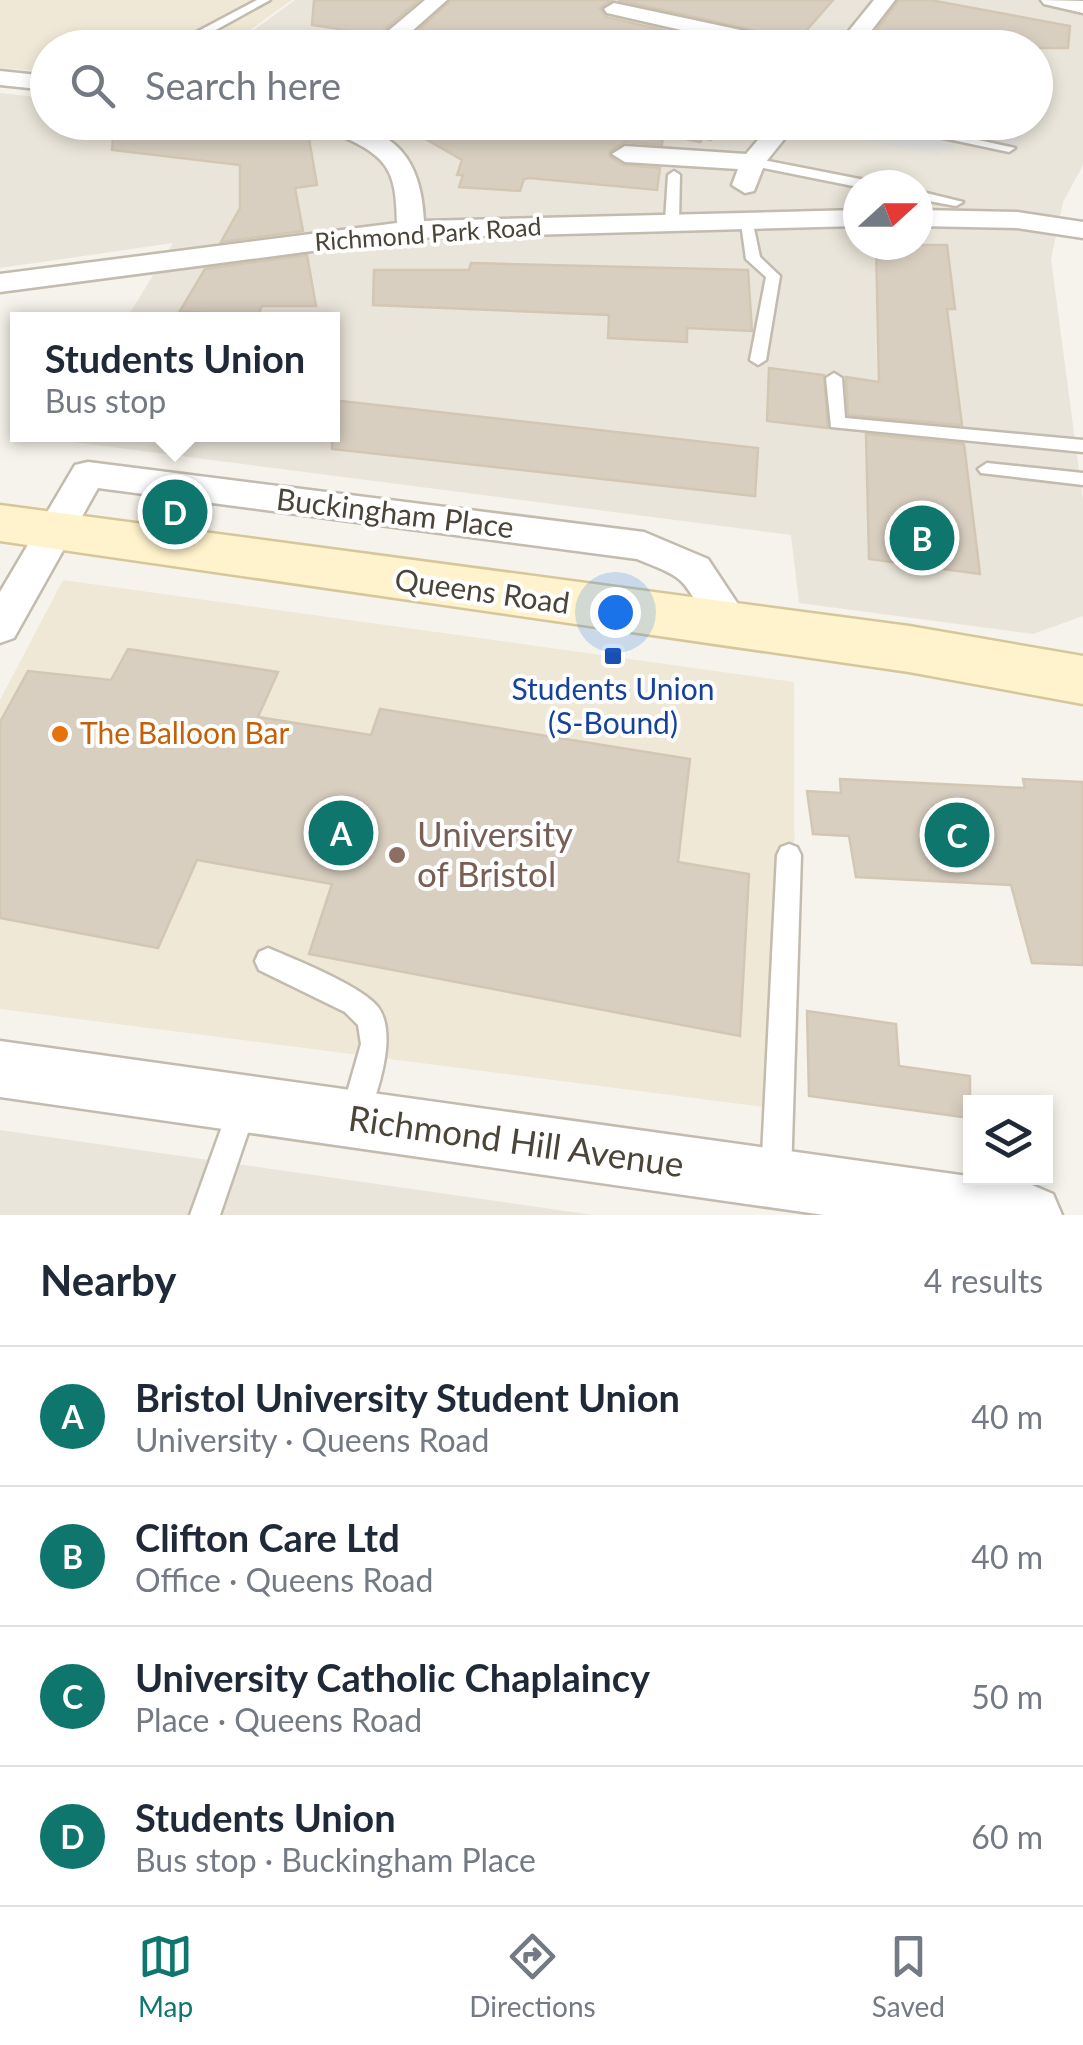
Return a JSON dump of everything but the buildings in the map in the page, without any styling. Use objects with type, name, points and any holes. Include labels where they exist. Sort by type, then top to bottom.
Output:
[{"type":"main road","name":"Queens Road","points":[[0,523],[908,649],[1083,680]]},
{"type":"street","points":[[401,30],[437,0]]},
{"type":"street","points":[[861,30],[885,0]]},
{"type":"street","points":[[1051,0],[1083,7]]},
{"type":"street","points":[[620,4],[722,30]]},
{"type":"street","points":[[0,78],[30,81]]},
{"type":"street","points":[[363,140],[398,162],[408,178],[411,230]]},
{"type":"street","points":[[745,219],[745,179],[752,162],[771,140]]},
{"type":"street","points":[[625,154],[752,162]]},
{"type":"street","name":"Richmond Park Road","points":[[0,283],[240,248],[411,230],[843,218]]},
{"type":"street","points":[[933,218],[1017,220],[1083,230]]},
{"type":"street","points":[[0,626],[55,531]]},
{"type":"street","name":"Richmond Hill Avenue","points":[[0,1069],[1032,1215]]},
{"type":"lane","points":[[208,30],[265,0]]},
{"type":"lane","points":[[967,140],[1009,148]]},
{"type":"lane","points":[[752,162],[843,180]]},
{"type":"lane","points":[[672,222],[674,175]]},
{"type":"lane","points":[[933,197],[956,202]]},
{"type":"lane","points":[[745,219],[753,259],[772,276],[758,360]]},
{"type":"lane","points":[[834,378],[836,423],[1083,446]]},
{"type":"lane","points":[[987,470],[1083,479]]},
{"type":"lane","points":[[776,1178],[789,855]]},
{"type":"lane","points":[[268,961],[354,1003],[370,1018],[375,1044],[354,1119]]},
{"type":"lane","points":[[206,1215],[244,1104]]},
{"type":"shaded area","points":[[0,0],[292,0],[250,30],[30,30],[30,71],[0,68]]},
{"type":"shaded area","points":[[295,0],[1083,0],[1083,165],[1063,202],[1051,259],[1083,501],[1083,616],[1033,634],[799,603],[791,535],[73,442],[340,442],[340,312],[130,312],[173,243],[0,268],[0,93],[30,96],[30,140],[1053,140],[1053,30],[254,30]]},
{"type":"shaded area","points":[[861,140],[1021,140],[1015,155],[955,143],[952,151],[942,149],[939,155]]},
{"type":"shaded area","name":"University of Bristol","points":[[63,580],[794,682],[795,1111],[0,1009],[0,700]]},
{"type":"shaded area","points":[[0,1130],[593,1215],[0,1215]]},
{"type":"place","name":"Students Union","points":[[175,512]]},
{"type":"place","name":"Clifton Care Ltd","points":[[922,538]]},
{"type":"place","name":"Students Union (S-Bound)","points":[[613,656]]},
{"type":"place","name":"The Balloon Bar","points":[[60,734]]},
{"type":"place","name":"Bristol University Student Union","points":[[341,833]]},
{"type":"place","name":"University Catholic Chaplaincy","points":[[957,835]]},
{"type":"place","name":"University of Bristol","points":[[397,855]]}]
